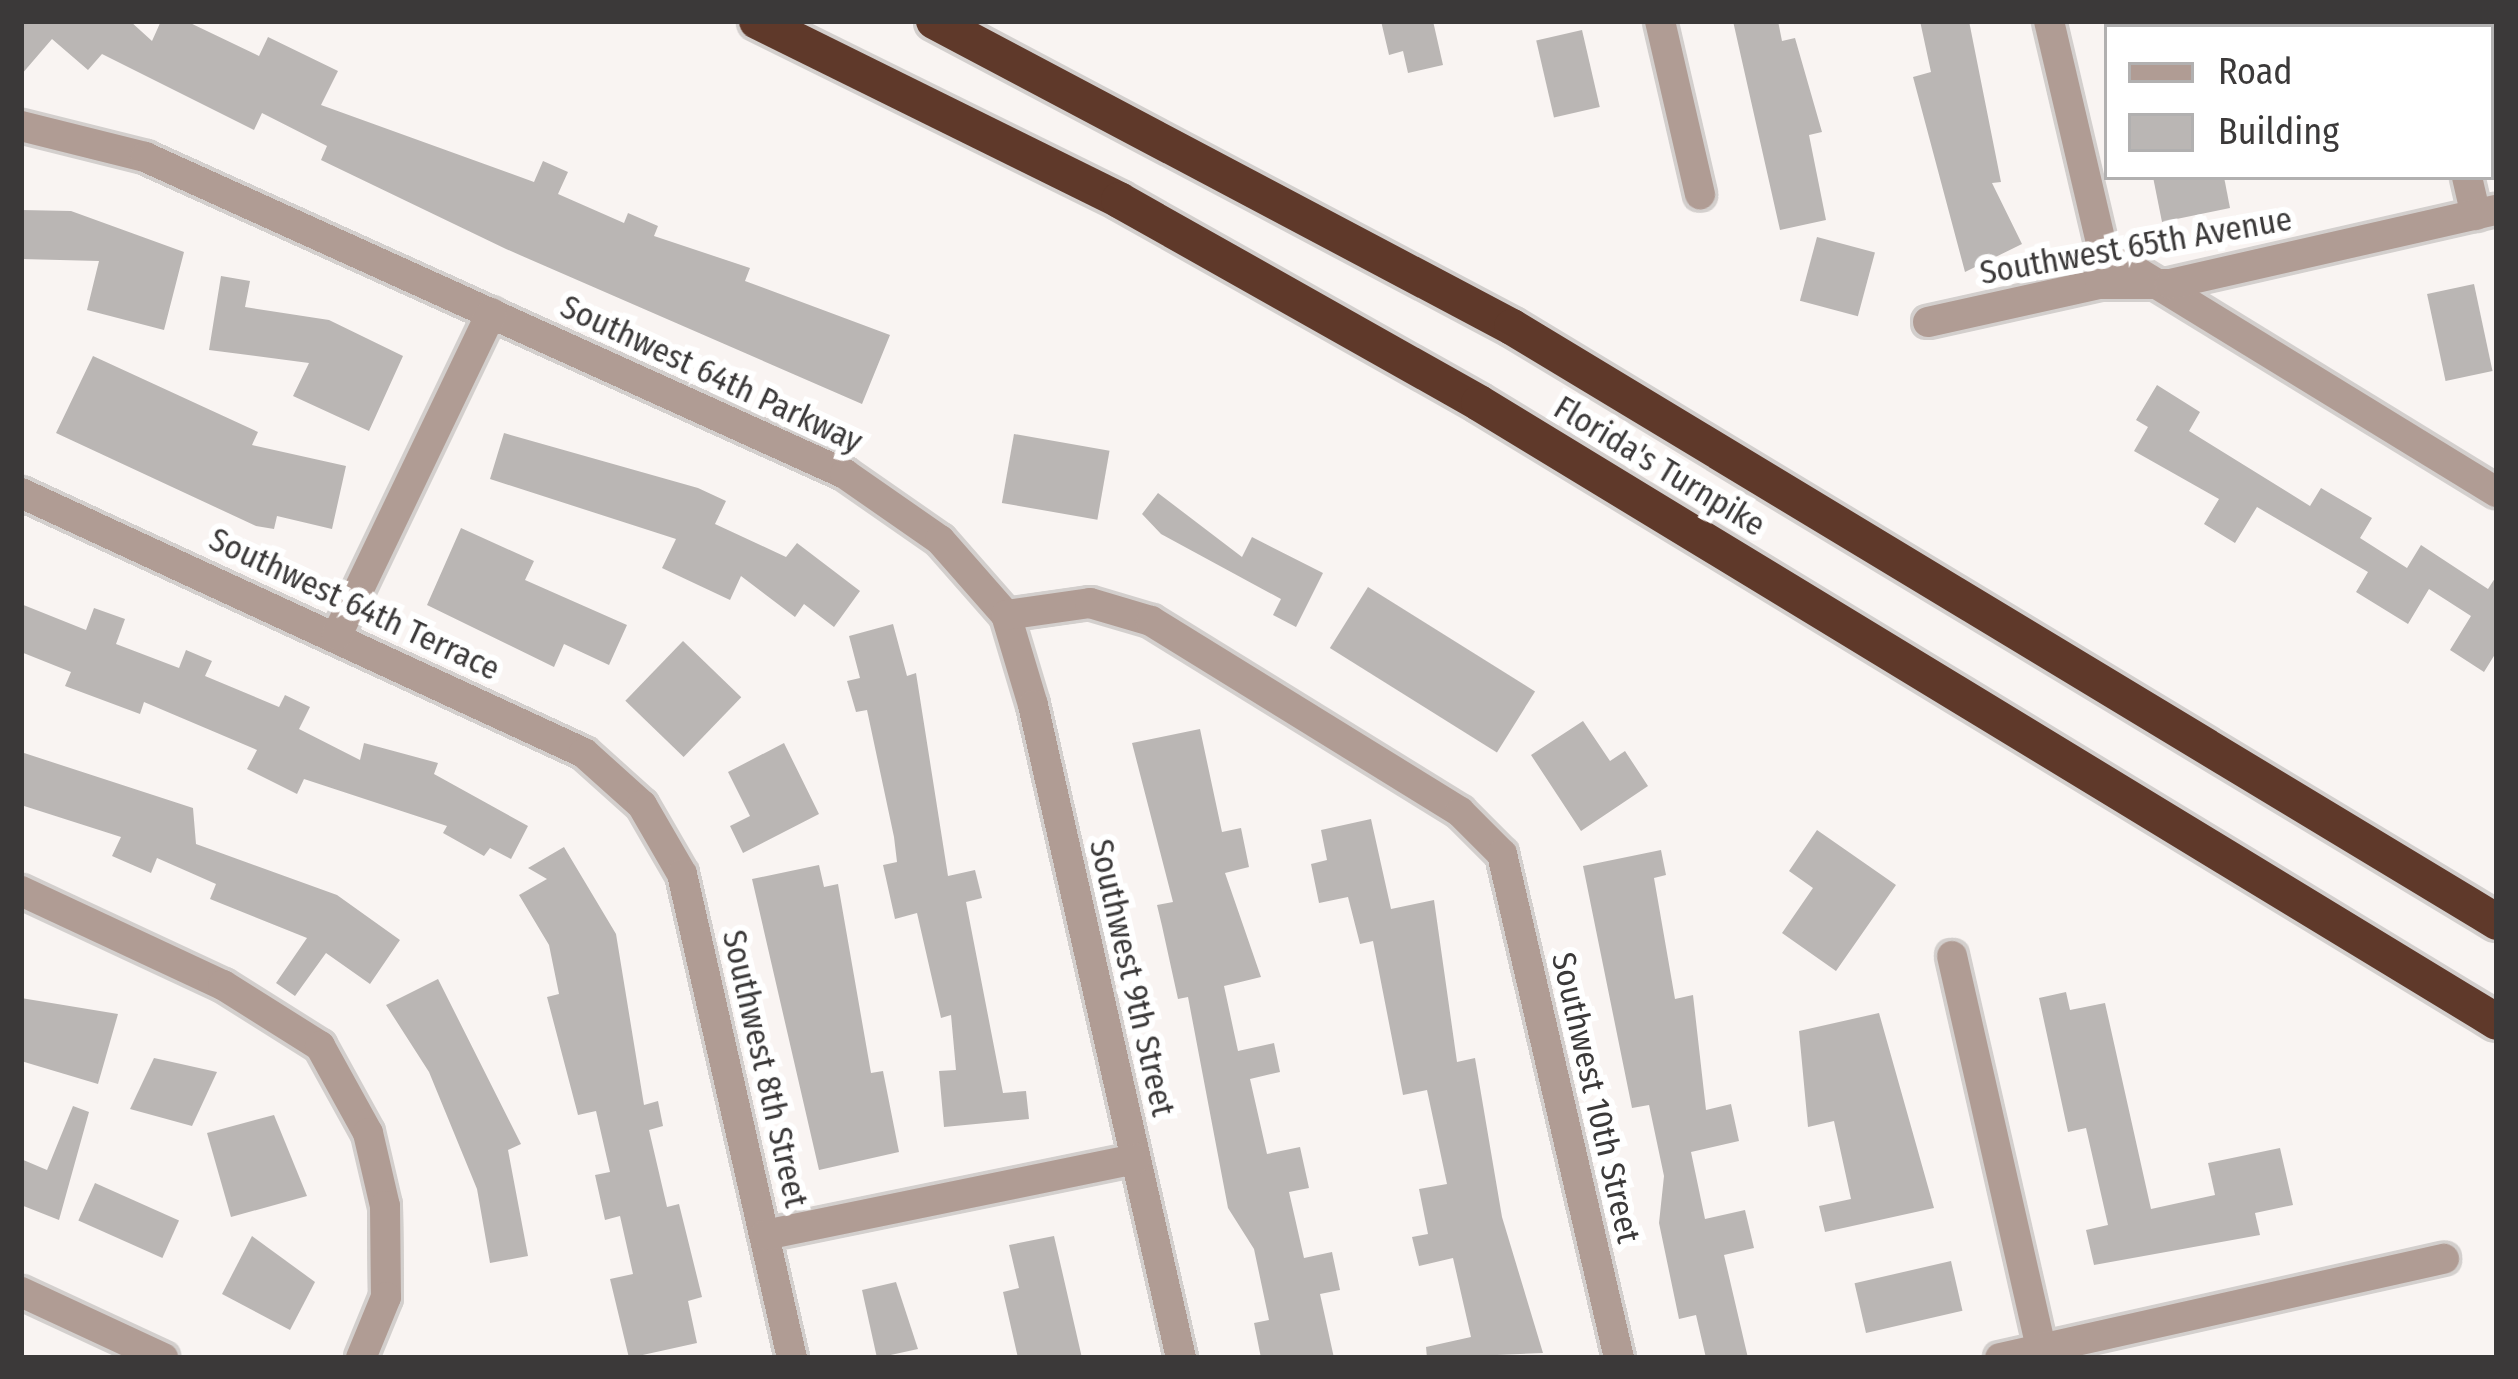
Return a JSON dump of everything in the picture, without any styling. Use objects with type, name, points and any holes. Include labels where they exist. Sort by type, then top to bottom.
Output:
[{"type":"highway","name":"Florida's Turnpike","points":[[757,21],[1119,200],[1479,403],[2497,1022]]},
{"type":"highway","name":"Florida's Turnpike","points":[[934,21],[1512,327],[2497,922]]},
{"type":"street","points":[[1660,21],[1700,194]]},
{"type":"street","points":[[2049,21],[2103,251],[2170,284],[2210,320],[2497,492]]},
{"type":"street","name":"Southwest 64th Parkway","points":[[21,126],[146,157],[845,474],[940,540],[1006,615]]},
{"type":"street","points":[[2469,180],[2486,213]]},
{"type":"street","name":"Southwest 65th Avenue","points":[[1928,322],[2100,284],[2170,284],[2486,213]]},
{"type":"street","points":[[337,635],[491,313]]},
{"type":"street","name":"Southwest 64th Terrace","points":[[21,493],[584,753],[642,805]]},
{"type":"street","name":"Southwest 10th Street","points":[[1006,615],[1090,603],[1150,621],[1460,812],[1502,854],[1619,1358]]},
{"type":"street","name":"Southwest 9th Street","points":[[1006,615],[1181,1358]]},
{"type":"street","name":"Southwest 8th Street","points":[[642,805],[682,874],[792,1358]]},
{"type":"street","points":[[21,890],[223,985],[320,1046],[368,1133],[385,1206],[386,1298],[361,1358]]},
{"type":"street","points":[[1952,956],[2042,1349]]},
{"type":"street","points":[[765,1235],[1135,1159]]},
{"type":"street","points":[[2000,1358],[2444,1259]]},
{"type":"street","points":[[21,1292],[163,1358]]},
{"type":"building","points":[[21,21],[130,21],[152,41],[161,21],[186,21],[259,56],[268,37],[338,71],[321,105],[534,182],[543,161],[568,172],[558,194],[624,223],[628,213],[658,226],[654,236],[750,268],[745,281],[890,335],[862,404],[506,249],[321,160],[327,146],[262,113],[254,130],[102,54],[88,70],[52,39],[21,75]]},
{"type":"building","points":[[1381,21],[1433,21],[1443,65],[1408,73],[1403,51],[1389,55]]},
{"type":"building","points":[[1733,21],[1778,21],[1782,41],[1795,38],[1822,132],[1809,135],[1826,220],[1780,230]]},
{"type":"building","points":[[1920,21],[1969,21],[2001,182],[1992,183],[2022,244],[1965,272],[1913,77],[1931,72]]},
{"type":"building","points":[[1582,30],[1600,107],[1554,118],[1536,41]]},
{"type":"building","points":[[2154,180],[2225,180],[2230,208],[2162,222]]},
{"type":"building","points":[[21,210],[71,211],[184,252],[164,330],[87,310],[99,261],[21,259]]},
{"type":"building","points":[[1817,237],[1875,253],[1858,316],[1800,301]]},
{"type":"building","points":[[221,276],[250,281],[245,307],[329,320],[403,356],[369,431],[293,396],[309,363],[209,350]]},
{"type":"building","points":[[2474,284],[2493,371],[2446,381],[2427,294]]},
{"type":"building","points":[[93,356],[258,432],[252,445],[346,466],[332,529],[277,516],[274,529],[256,526],[56,433]]},
{"type":"building","points":[[2157,385],[2200,412],[2189,431],[2310,506],[2321,488],[2372,518],[2360,538],[2407,568],[2421,545],[2488,589],[2497,575],[2497,651],[2484,672],[2450,650],[2471,616],[2429,589],[2408,624],[2356,592],[2368,572],[2257,507],[2235,543],[2204,524],[2219,499],[2134,451],[2148,427],[2136,420]]},
{"type":"building","points":[[504,433],[698,488],[726,501],[715,524],[786,557],[797,543],[860,591],[834,627],[804,604],[795,617],[741,576],[730,600],[662,568],[676,539],[490,479]]},
{"type":"building","points":[[1014,434],[1110,451],[1097,520],[1002,503]]},
{"type":"building","points":[[1158,493],[1242,557],[1252,537],[1323,573],[1296,627],[1273,615],[1281,599],[1161,534],[1142,514]]},
{"type":"building","points":[[461,528],[534,561],[525,580],[627,625],[609,665],[564,644],[554,667],[427,605]]},
{"type":"building","points":[[1368,587],[1535,691],[1497,752],[1330,648]]},
{"type":"building","points":[[21,604],[86,630],[94,608],[125,619],[116,644],[179,668],[186,650],[212,661],[205,676],[279,707],[285,695],[310,707],[299,729],[360,760],[364,743],[438,763],[434,774],[528,826],[511,859],[490,848],[484,856],[443,833],[447,826],[304,779],[297,794],[247,769],[257,750],[144,702],[140,714],[65,686],[71,672],[21,652]]},
{"type":"building","points":[[893,624],[907,676],[916,673],[948,876],[975,870],[982,898],[966,902],[1003,1093],[1026,1091],[1029,1119],[944,1127],[939,1071],[956,1070],[951,1015],[941,1018],[917,913],[895,919],[883,865],[897,862],[894,837],[867,710],[856,712],[847,681],[860,678],[849,636]]},
{"type":"building","points":[[683,641],[741,697],[684,757],[625,701]]},
{"type":"building","points":[[1583,721],[1610,761],[1625,751],[1648,786],[1581,831],[1531,755]]},
{"type":"building","points":[[1200,729],[1222,832],[1241,828],[1249,867],[1225,873],[1261,977],[1224,986],[1238,1051],[1274,1043],[1280,1072],[1250,1079],[1267,1154],[1300,1147],[1309,1188],[1289,1192],[1304,1258],[1332,1252],[1340,1290],[1320,1294],[1334,1358],[1261,1358],[1254,1323],[1269,1320],[1254,1249],[1228,1208],[1188,997],[1178,999],[1157,905],[1173,902],[1132,743]]},
{"type":"building","points":[[784,743],[819,814],[743,853],[730,826],[750,816],[728,772]]},
{"type":"building","points":[[21,752],[193,808],[196,844],[337,895],[400,940],[370,984],[326,953],[295,996],[276,983],[307,938],[210,899],[216,884],[157,858],[151,873],[112,856],[121,837],[21,805]]},
{"type":"building","points":[[1371,819],[1391,909],[1434,900],[1457,1062],[1475,1058],[1502,1217],[1543,1353],[1427,1358],[1426,1347],[1471,1337],[1453,1258],[1419,1266],[1412,1237],[1428,1234],[1419,1189],[1447,1184],[1427,1090],[1403,1095],[1373,941],[1360,944],[1348,897],[1319,903],[1311,864],[1327,860],[1321,830]]},
{"type":"building","points":[[1817,830],[1896,885],[1836,971],[1782,933],[1813,888],[1789,871]]},
{"type":"building","points":[[564,847],[616,934],[644,1105],[658,1101],[663,1126],[649,1130],[667,1207],[679,1204],[702,1297],[688,1301],[697,1343],[629,1358],[610,1279],[633,1274],[620,1216],[605,1220],[595,1175],[610,1172],[596,1111],[578,1115],[547,997],[559,994],[549,945],[519,895],[547,879],[528,868]]},
{"type":"building","points":[[1661,850],[1666,875],[1654,878],[1675,999],[1693,995],[1706,1110],[1731,1104],[1739,1141],[1691,1152],[1705,1219],[1745,1210],[1754,1248],[1724,1255],[1748,1358],[1706,1358],[1696,1315],[1679,1319],[1659,1223],[1664,1176],[1649,1105],[1632,1108],[1583,866]]},
{"type":"building","points":[[819,865],[824,887],[838,884],[871,1073],[883,1071],[899,1152],[819,1170],[752,879]]},
{"type":"building","points":[[438,979],[521,1144],[508,1150],[528,1256],[490,1263],[477,1189],[429,1072],[386,1005]]},
{"type":"building","points":[[2066,992],[2070,1010],[2105,1003],[2151,1209],[2215,1195],[2208,1163],[2280,1148],[2293,1205],[2255,1213],[2260,1235],[2094,1265],[2086,1230],[2108,1225],[2086,1128],[2068,1132],[2039,998]]},
{"type":"building","points":[[21,998],[118,1014],[98,1084],[21,1061]]},
{"type":"building","points":[[1879,1013],[1934,1208],[1825,1232],[1819,1206],[1851,1199],[1834,1121],[1808,1127],[1799,1031]]},
{"type":"building","points":[[154,1058],[217,1072],[192,1126],[130,1109]]},
{"type":"building","points":[[73,1106],[89,1112],[59,1220],[21,1205],[21,1159],[47,1170]]},
{"type":"building","points":[[274,1115],[307,1196],[231,1217],[207,1133]]},
{"type":"building","points":[[95,1183],[179,1220],[162,1258],[78,1220]]},
{"type":"building","points":[[252,1236],[315,1282],[290,1330],[222,1294]]},
{"type":"building","points":[[1054,1236],[1082,1358],[1018,1358],[1003,1292],[1019,1288],[1009,1245]]},
{"type":"building","points":[[1951,1261],[1962,1311],[1866,1333],[1855,1283]]},
{"type":"building","points":[[896,1282],[918,1349],[877,1358],[862,1290]]}]
